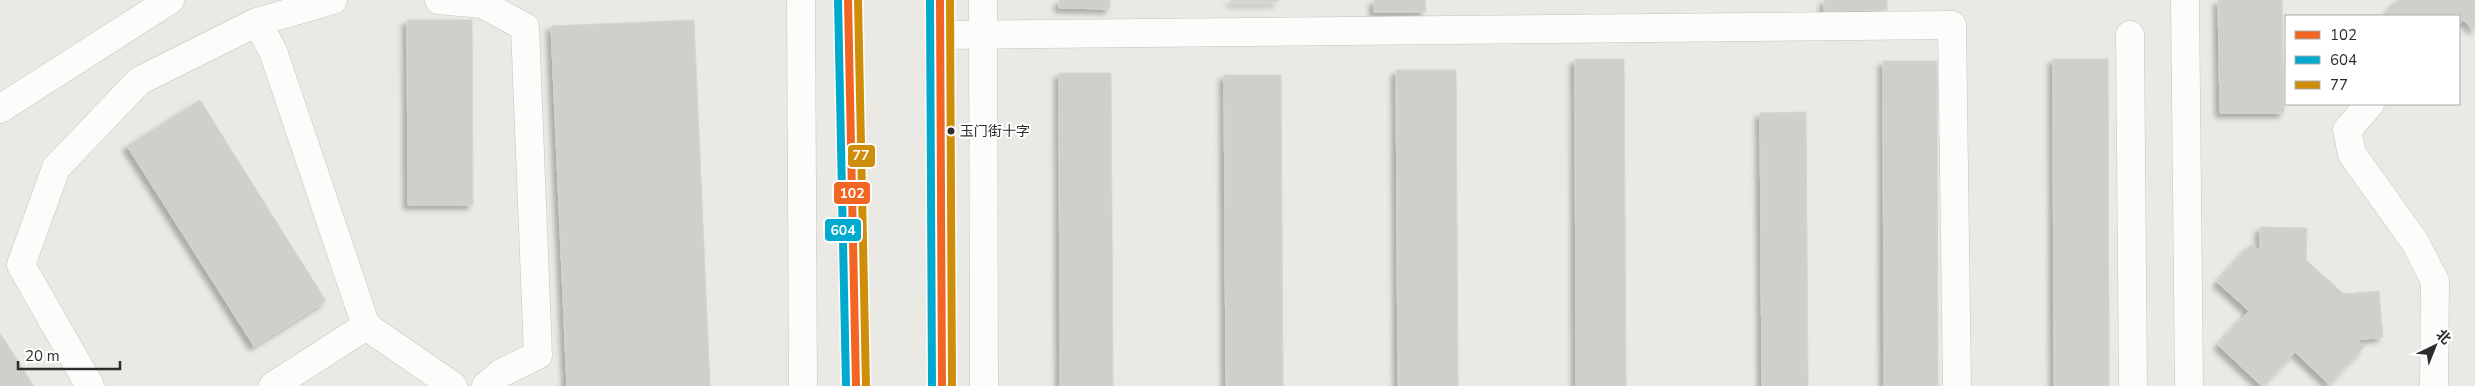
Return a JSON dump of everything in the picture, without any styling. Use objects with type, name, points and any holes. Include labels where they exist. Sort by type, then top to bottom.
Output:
[{"type":"main road","points":[[848,0],[856,386]]},
{"type":"main road","points":[[940,0],[942,386]]},
{"type":"street","points":[[0,109],[170,0]]},
{"type":"street","points":[[90,386],[21,265],[56,168],[139,81],[257,22],[332,0]]},
{"type":"street","points":[[439,0],[482,4],[525,27],[538,356],[501,373],[486,386]]},
{"type":"street","points":[[800,0],[803,386]]},
{"type":"street","points":[[982,0],[984,386]]},
{"type":"street","points":[[2185,0],[2189,386]]},
{"type":"street","points":[[257,22],[273,51],[366,326],[453,386]]},
{"type":"street","points":[[940,35],[1952,25],[1957,386]]},
{"type":"street","points":[[2130,35],[2133,386]]},
{"type":"street","points":[[2369,105],[2347,130],[2352,154],[2415,242],[2435,281],[2434,386]]},
{"type":"street","points":[[273,386],[366,326]]},
{"type":"building","points":[[1059,0],[1110,0],[1110,9],[1059,8]]},
{"type":"building","points":[[1231,0],[1278,0],[1278,2],[1231,2]]},
{"type":"building","points":[[1374,0],[1425,0],[1426,12],[1374,12]]},
{"type":"building","points":[[1824,0],[1887,0],[1887,10],[1824,11]]},
{"type":"building","points":[[2218,0],[2282,0],[2284,113],[2220,113]]},
{"type":"building","points":[[2398,0],[2475,0],[2475,31],[2463,20],[2460,24],[2460,15],[2390,15],[2387,13]]},
{"type":"building","points":[[407,20],[472,20],[473,205],[408,205]]},
{"type":"building","points":[[694,20],[710,386],[567,386],[551,26]]},
{"type":"building","points":[[1575,59],[1624,59],[1626,386],[1576,386]]},
{"type":"building","points":[[2053,59],[2108,59],[2109,386],[2054,386]]},
{"type":"building","points":[[1883,61],[1937,61],[1938,386],[1884,386]]},
{"type":"building","points":[[1396,70],[1456,70],[1458,386],[1398,386]]},
{"type":"building","points":[[1059,73],[1111,73],[1113,386],[1060,386]]},
{"type":"building","points":[[1224,75],[1281,75],[1283,386],[1226,386]]},
{"type":"building","points":[[200,100],[326,301],[254,346],[127,146]]},
{"type":"building","points":[[1806,112],[1808,386],[1762,386],[1760,113]]},
{"type":"building","points":[[2260,227],[2307,228],[2306,260],[2344,294],[2379,291],[2383,337],[2356,340],[2364,347],[2329,384],[2295,352],[2262,386],[2218,345],[2249,311],[2217,282],[2252,244],[2260,251]]},
{"type":"building","points":[[0,333],[34,386],[0,386]]},
{"type":"transit line","name":"604","points":[[838,0],[846,386]]},
{"type":"transit line","name":"102","points":[[848,0],[856,386]]},
{"type":"transit line","name":"77","points":[[858,0],[866,386]]},
{"type":"transit line","name":"604","points":[[930,0],[932,386]]},
{"type":"transit line","name":"102","points":[[940,0],[942,386]]},
{"type":"transit line","name":"77","points":[[950,0],[952,386]]},
{"type":"place","name":"玉门街十字","points":[[951,131]]}]
